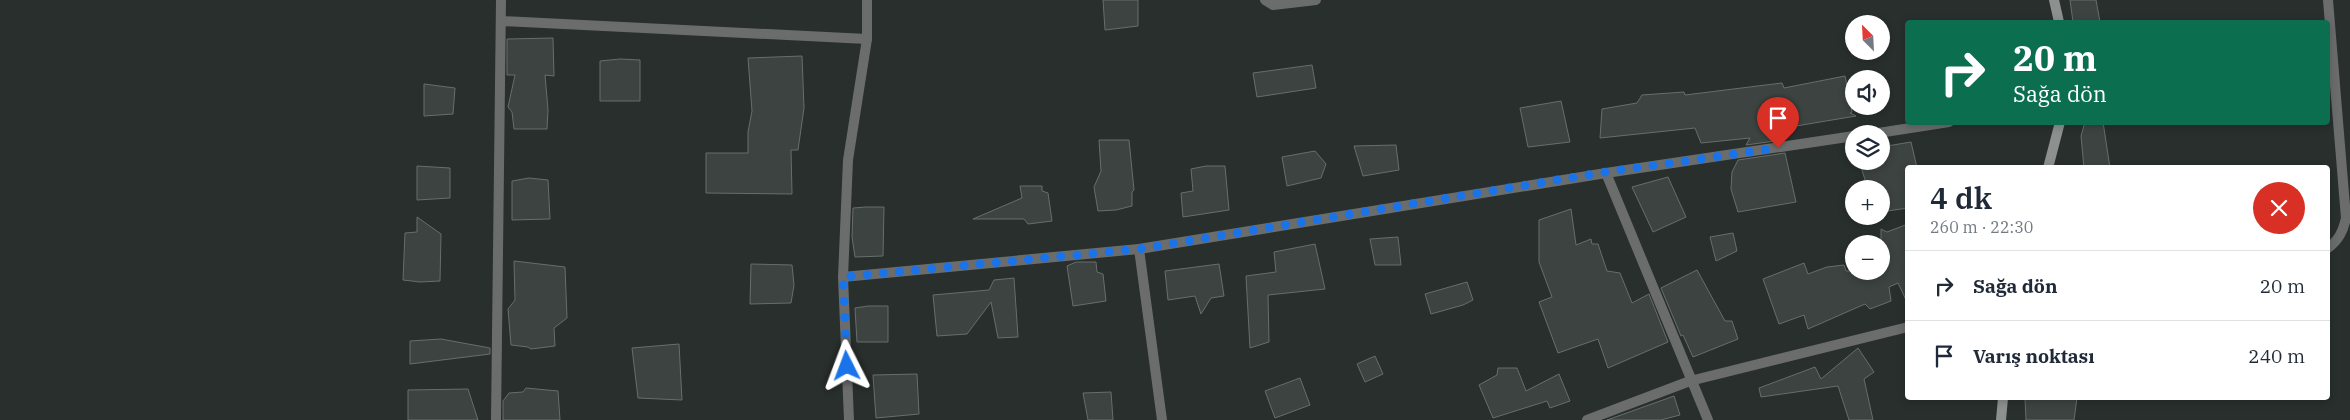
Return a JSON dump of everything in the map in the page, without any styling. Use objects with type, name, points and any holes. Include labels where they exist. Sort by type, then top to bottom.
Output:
[{"type":"street","points":[[496,420],[501,0]]},
{"type":"street","points":[[849,420],[843,277],[848,160],[867,39],[867,0]]},
{"type":"street","points":[[1265,0],[1273,6],[1316,0]]},
{"type":"street","points":[[2054,0],[2059,20]]},
{"type":"street","points":[[2328,0],[2330,20]]},
{"type":"street","points":[[501,21],[867,39]]},
{"type":"street","points":[[2330,24],[2346,218],[2338,240],[2330,246]]},
{"type":"street","points":[[1890,131],[1930,125]]},
{"type":"street","points":[[2049,165],[2059,125]]},
{"type":"street","points":[[843,277],[1139,249],[1606,172],[1845,137]]},
{"type":"street","points":[[1606,172],[1690,381],[1708,420]]},
{"type":"street","points":[[1139,249],[1162,420]]},
{"type":"street","points":[[1587,420],[1690,381],[1905,328]]},
{"type":"street","points":[[2001,420],[2003,400]]},
{"type":"building","points":[[1103,0],[1138,0],[1138,26],[1105,30]]},
{"type":"building","points":[[2070,0],[2096,0],[2100,20],[2073,20]]},
{"type":"building","points":[[553,38],[554,76],[545,75],[548,110],[547,129],[514,129],[512,112],[508,107],[515,75],[507,75],[507,39]]},
{"type":"building","points":[[802,56],[804,108],[798,150],[791,150],[792,194],[706,193],[706,153],[748,153],[748,132],[752,111],[748,58]]},
{"type":"building","points":[[640,60],[640,101],[600,101],[600,61]]},
{"type":"building","points":[[1312,65],[1316,88],[1257,97],[1253,73]]},
{"type":"building","points":[[1845,76],[1845,115],[1856,116],[1790,127],[1791,130],[1781,132],[1782,140],[1746,145],[1750,138],[1701,143],[1695,128],[1600,138],[1602,109],[1637,103],[1642,95],[1684,92],[1685,95],[1782,83],[1784,88]]},
{"type":"building","points":[[424,84],[455,88],[453,114],[424,116]]},
{"type":"building","points":[[1561,101],[1570,142],[1528,147],[1520,108]]},
{"type":"building","points":[[2084,125],[2103,125],[2110,165],[2084,165],[2081,136]]},
{"type":"building","points":[[1099,140],[1129,140],[1134,190],[1132,192],[1132,206],[1116,210],[1098,211],[1094,187],[1101,171]]},
{"type":"building","points":[[1911,142],[1916,165],[1905,165],[1905,208],[1890,211],[1890,180],[1865,180],[1862,170],[1890,170],[1890,146]]},
{"type":"building","points":[[1396,145],[1399,170],[1363,176],[1354,146]]},
{"type":"building","points":[[1315,151],[1326,164],[1321,178],[1287,186],[1282,157]]},
{"type":"building","points":[[1785,153],[1796,202],[1738,212],[1731,189],[1732,172],[1738,160]]},
{"type":"building","points":[[417,166],[450,168],[450,198],[417,200]]},
{"type":"building","points":[[1206,166],[1225,166],[1229,210],[1183,217],[1181,193],[1193,191],[1191,169]]},
{"type":"building","points":[[1668,177],[1686,217],[1653,232],[1632,187]]},
{"type":"building","points":[[529,178],[548,180],[550,219],[512,220],[512,181]]},
{"type":"building","points":[[1020,186],[1042,186],[1042,191],[1048,193],[1052,221],[1028,224],[1024,219],[973,219],[1022,198]]},
{"type":"building","points":[[884,207],[883,256],[855,257],[852,237],[853,208]]},
{"type":"building","points":[[1571,209],[1576,245],[1591,239],[1592,244],[1598,244],[1607,271],[1620,273],[1632,303],[1649,294],[1668,342],[1608,368],[1598,339],[1558,353],[1539,302],[1552,297],[1539,262],[1539,220]]},
{"type":"building","points":[[417,217],[441,234],[440,281],[420,282],[403,280],[405,233],[417,232]]},
{"type":"building","points":[[1905,225],[1905,298],[1898,283],[1889,287],[1891,301],[1870,309],[1865,304],[1808,329],[1804,315],[1779,324],[1763,279],[1804,263],[1808,274],[1827,267],[1844,265],[1845,280],[1890,280],[1890,235],[1881,235],[1881,229],[1887,232]]},
{"type":"building","points":[[1733,233],[1737,251],[1716,261],[1710,237]]},
{"type":"building","points":[[1398,237],[1401,265],[1375,265],[1370,239]]},
{"type":"building","points":[[1315,244],[1325,289],[1268,295],[1269,342],[1250,348],[1246,276],[1276,272],[1274,252]]},
{"type":"building","points":[[514,261],[565,267],[567,318],[554,328],[555,346],[531,349],[511,345],[508,309],[515,300]]},
{"type":"building","points":[[1076,262],[1096,262],[1097,272],[1103,274],[1106,301],[1073,306],[1067,266]]},
{"type":"building","points":[[751,264],[792,265],[794,285],[791,303],[750,304]]},
{"type":"building","points":[[1219,264],[1224,296],[1211,298],[1201,314],[1195,296],[1168,300],[1165,271]]},
{"type":"building","points":[[1697,270],[1725,321],[1732,321],[1738,339],[1693,357],[1683,335],[1681,336],[1661,288]]},
{"type":"building","points":[[1014,278],[1018,337],[998,338],[991,302],[967,334],[937,336],[933,295],[989,290],[994,280]]},
{"type":"building","points":[[1467,282],[1473,300],[1463,305],[1431,314],[1425,294]]},
{"type":"building","points":[[888,306],[888,342],[857,342],[855,308]]},
{"type":"building","points":[[441,339],[490,348],[490,354],[410,364],[410,341]]},
{"type":"building","points":[[679,344],[682,400],[638,398],[632,348]]},
{"type":"building","points":[[1858,348],[1874,372],[1864,379],[1873,420],[1849,420],[1838,386],[1761,397],[1759,388],[1815,367],[1821,379]]},
{"type":"building","points":[[1375,356],[1383,374],[1365,382],[1357,364]]},
{"type":"building","points":[[1498,368],[1517,368],[1526,391],[1559,374],[1570,401],[1550,408],[1547,401],[1493,418],[1479,385],[1497,375]]},
{"type":"building","points":[[917,374],[919,414],[876,418],[873,375]]},
{"type":"building","points":[[1300,378],[1310,405],[1275,418],[1265,391]]},
{"type":"building","points":[[526,388],[558,391],[560,420],[503,420],[503,401],[509,393],[523,392]]},
{"type":"building","points":[[468,389],[478,420],[408,420],[408,390]]},
{"type":"building","points":[[1111,392],[1113,420],[1088,420],[1083,393]]},
{"type":"building","points":[[1674,396],[1680,415],[1661,420],[1607,420]]},
{"type":"building","points":[[2025,400],[2077,400],[2074,420],[2026,420]]},
{"type":"route","points":[[847,366],[843,277],[1139,249],[1606,172],[1778,148]]}]
